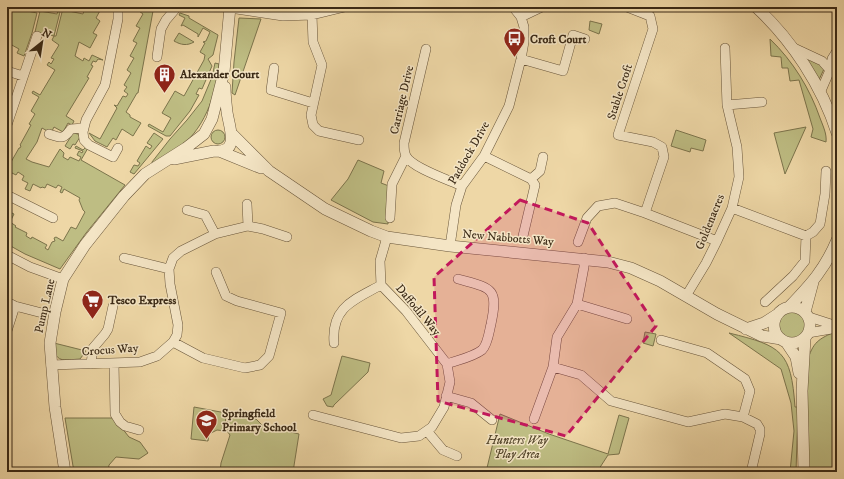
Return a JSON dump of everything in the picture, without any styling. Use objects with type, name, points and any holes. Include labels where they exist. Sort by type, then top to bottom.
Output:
[{"type":"street","points":[[118,7],[118,19],[105,85],[86,120],[83,132],[84,140],[89,145],[113,158],[118,148]]},
{"type":"street","points":[[157,57],[161,29],[166,20],[177,7]]},
{"type":"street","points":[[230,8],[283,16],[312,15],[345,7]]},
{"type":"street","name":"Paddock Drive","points":[[450,246],[456,205],[462,186],[484,156],[508,106],[521,59],[524,42],[524,27],[520,16],[513,7]]},
{"type":"street","points":[[520,16],[542,7]]},
{"type":"street","name":"Stable Croft","points":[[627,7],[650,16],[653,29],[618,135],[653,142],[662,147],[664,157],[645,213]]},
{"type":"street","points":[[756,7],[792,47],[809,73],[820,93],[837,133]]},
{"type":"street","name":"Pump Lane","points":[[65,472],[55,407],[50,343],[63,280],[84,245],[144,174],[186,148],[206,131],[216,109],[224,72],[230,8]]},
{"type":"street","points":[[312,15],[313,42],[322,65],[311,115],[313,125],[319,131],[359,140]]},
{"type":"street","points":[[521,59],[563,71],[572,35],[585,38]]},
{"type":"street","points":[[7,125],[37,36]]},
{"type":"street","points":[[792,47],[822,60],[830,70]]},
{"type":"street","name":"Goldenacres","points":[[686,296],[706,263],[732,208],[739,178],[737,147],[727,105],[725,48]]},
{"type":"street","name":"Carriage Drive","points":[[390,218],[392,184],[406,156],[404,143],[426,49]]},
{"type":"street","points":[[820,93],[830,70],[832,59],[837,51]]},
{"type":"street","points":[[274,68],[272,94],[313,103]]},
{"type":"street","points":[[7,71],[23,76]]},
{"type":"street","name":"Pump Lane","points":[[224,72],[225,97],[231,132]]},
{"type":"street","points":[[727,105],[762,102]]},
{"type":"street","points":[[215,123],[224,124],[231,132],[232,142],[228,147],[216,151],[208,147],[204,142],[206,131],[215,123]]},
{"type":"street","points":[[49,134],[61,138],[71,129],[84,128]]},
{"type":"street","name":"New Nabbotts Way","points":[[231,132],[269,171],[326,209],[356,225],[386,236],[450,246],[584,258],[631,268],[660,281],[716,314],[746,329],[762,336],[784,340]]},
{"type":"street","name":"Pump Lane","points":[[166,161],[216,151]]},
{"type":"street","name":"New Nabbotts Way","points":[[216,151],[269,171]]},
{"type":"street","points":[[406,156],[424,170],[462,186]]},
{"type":"street","points":[[484,156],[531,179],[535,185],[523,236]]},
{"type":"street","points":[[531,179],[540,171],[543,158]]},
{"type":"street","points":[[806,236],[813,232],[820,224],[825,194],[826,171]]},
{"type":"street","points":[[7,195],[53,218]]},
{"type":"street","points":[[578,242],[586,218],[598,206],[615,202],[717,241]]},
{"type":"street","points":[[247,204],[248,226]]},
{"type":"street","points":[[732,208],[806,236]]},
{"type":"street","points":[[187,210],[205,215],[215,234]]},
{"type":"street","points":[[216,272],[226,296],[237,301],[281,313],[269,356],[260,365],[245,368],[203,358],[173,342],[177,335],[178,325],[168,269],[173,258],[181,251],[215,234],[248,226],[287,237]]},
{"type":"street","name":"Daffodil Way","points":[[386,236],[380,262],[381,286],[406,311],[447,364]]},
{"type":"street","points":[[765,302],[793,276],[805,261],[806,236]]},
{"type":"street","points":[[789,307],[813,282],[830,257],[837,240]]},
{"type":"street","points":[[7,255],[30,267],[63,280]]},
{"type":"street","points":[[124,258],[168,269]]},
{"type":"street","points":[[534,419],[553,367],[557,338],[577,304],[584,267],[584,258]]},
{"type":"street","points":[[312,415],[401,438],[419,436],[432,427],[444,406],[450,382],[447,364],[468,357],[482,349],[488,338],[495,306],[494,296],[488,289],[478,284],[458,279]]},
{"type":"street","points":[[804,472],[802,391],[806,336],[810,328],[807,314],[813,282]]},
{"type":"street","points":[[334,343],[333,331],[340,311],[354,300],[381,286]]},
{"type":"street","points":[[7,331],[11,304],[42,313]]},
{"type":"street","points":[[577,304],[627,319]]},
{"type":"street","points":[[91,364],[93,348],[108,329],[113,306]]},
{"type":"street","points":[[802,391],[796,358],[775,329],[774,323],[778,314],[782,309],[796,307],[807,314],[837,327]]},
{"type":"street","points":[[746,329],[764,323],[778,314]]},
{"type":"street","points":[[784,340],[793,343],[799,342],[806,336],[837,327]]},
{"type":"street","points":[[661,340],[708,353],[746,379],[750,391],[743,416]]},
{"type":"street","name":"Crocus Way","points":[[51,365],[140,362],[157,356],[173,342]]},
{"type":"street","points":[[114,363],[115,414],[120,422],[125,426],[139,430]]},
{"type":"street","points":[[553,367],[581,375],[611,401],[688,422],[725,414],[743,416],[757,424],[760,429],[751,472]]},
{"type":"street","points":[[446,396],[471,402],[492,420]]},
{"type":"street","points":[[427,431],[443,450],[457,456]]},
{"type":"highlighted area","points":[[520,200],[588,223],[656,326],[566,436],[438,401],[434,277]]},
{"type":"green space","points":[[7,7],[37,13],[24,56],[17,53],[19,49],[10,44],[7,48]]},
{"type":"green space","points":[[59,7],[61,8],[54,36],[35,32],[40,11],[57,14]]},
{"type":"green space","points":[[85,7],[102,7],[96,18],[100,21],[93,33],[97,35],[90,48],[79,42],[75,56],[83,61],[84,58],[89,61],[92,55],[103,60],[98,59],[96,62],[93,61],[91,65],[93,66],[87,77],[89,78],[66,116],[74,121],[72,125],[68,123],[63,132],[54,127],[51,133],[42,128],[37,142],[26,159],[49,167],[60,149],[64,153],[63,157],[68,160],[70,157],[79,161],[81,157],[77,155],[79,151],[82,153],[83,151],[75,148],[76,146],[83,150],[86,147],[88,148],[81,160],[125,185],[86,233],[60,269],[25,254],[7,244],[7,217],[9,218],[12,213],[14,214],[10,222],[16,226],[15,227],[27,233],[26,236],[31,239],[32,237],[47,245],[45,248],[48,250],[52,242],[55,241],[54,238],[56,237],[63,241],[71,227],[76,229],[85,212],[79,200],[80,198],[64,189],[62,193],[60,192],[62,187],[58,185],[56,188],[47,184],[45,188],[41,188],[33,184],[30,191],[25,189],[28,183],[22,180],[24,176],[18,172],[16,175],[10,172],[7,174],[7,160],[11,162],[20,148],[20,145],[31,125],[29,124],[35,114],[31,111],[39,97],[32,93],[33,91],[40,95],[55,70],[47,65],[49,62],[51,64],[54,59],[51,58],[59,45],[52,40],[54,36],[56,36],[63,8],[64,10],[83,14]]},
{"type":"green space","points":[[141,7],[155,7],[138,93],[126,112],[130,115],[130,117],[141,123],[133,136],[122,129],[116,140],[113,138],[107,147],[95,141],[89,133],[100,139],[117,108],[114,105],[117,106],[123,96],[126,97],[128,94],[124,91],[127,87],[124,85],[131,73],[127,70],[134,58],[130,56],[137,43],[133,41],[140,28],[136,26],[143,14],[139,11]]},
{"type":"green space","points":[[180,13],[189,16],[189,18],[218,35],[213,55],[208,59],[212,66],[202,89],[199,88],[196,94],[199,95],[190,111],[170,136],[166,136],[148,126],[149,124],[163,132],[171,118],[162,113],[175,91],[184,96],[204,60],[205,55],[200,52],[205,43],[203,42],[206,41],[210,32],[203,28],[198,37],[198,34],[183,25],[181,26],[185,18],[179,15]]},
{"type":"green space","points":[[239,18],[261,19],[235,95],[232,93]]},
{"type":"green space","points":[[590,21],[602,24],[599,34],[589,30]]},
{"type":"green space","points":[[179,33],[194,42],[184,44],[174,41]]},
{"type":"green space","points":[[770,39],[793,66],[806,86],[816,107],[826,136],[826,142],[811,137],[813,129],[799,80],[790,81],[788,68],[782,68],[781,57],[771,56]]},
{"type":"green space","points":[[797,51],[820,61],[824,69],[817,84]]},
{"type":"green space","points":[[215,63],[219,64],[215,88],[207,112],[201,123],[186,142],[176,150],[152,164],[170,139],[202,101],[212,77]]},
{"type":"green space","points":[[806,127],[785,174],[774,133]]},
{"type":"green space","points":[[215,130],[221,130],[225,134],[225,140],[221,144],[215,144],[211,140],[211,134]]},
{"type":"green space","points":[[676,130],[706,140],[703,151],[691,148],[690,152],[671,146]]},
{"type":"green space","points":[[73,133],[78,134],[80,137],[75,145],[73,144],[70,149],[65,146]]},
{"type":"green space","points":[[154,133],[163,139],[134,174],[130,172],[134,165],[138,166],[140,163],[137,161],[146,146],[150,149],[152,146],[147,143]]},
{"type":"green space","points":[[358,160],[384,171],[381,183],[389,186],[388,224],[373,222],[331,200],[348,179]]},
{"type":"green space","points":[[792,311],[802,315],[806,325],[802,335],[792,339],[782,335],[778,325],[782,315]]},
{"type":"green space","points":[[837,331],[837,472],[808,472],[807,362],[817,342],[825,336]]},
{"type":"green space","points":[[645,332],[656,334],[653,346],[643,343]]},
{"type":"green space","points":[[729,333],[761,342],[772,347],[786,362],[793,388],[795,407],[798,407],[796,472],[790,472],[794,431],[791,403],[781,369]]},
{"type":"green space","points":[[54,343],[86,351],[80,359],[61,359],[58,358],[54,350]]},
{"type":"green space","points":[[342,356],[370,363],[368,372],[333,407],[327,406],[323,399],[331,395]]},
{"type":"green space","points":[[194,407],[226,413],[225,431],[217,430],[209,434],[208,441],[191,439]]},
{"type":"green space","points":[[228,413],[256,419],[262,425],[299,434],[293,472],[220,472],[221,463],[230,435],[227,431]]},
{"type":"green space","name":"Hunters Way Play Area","points":[[500,414],[549,434],[608,454],[619,415],[629,418],[619,454],[608,455],[597,472],[486,472]]},
{"type":"green space","points":[[65,418],[114,418],[129,437],[140,442],[148,453],[139,459],[116,457],[109,465],[108,472],[74,472]]},
{"type":"place","name":"Croft Court","points":[[515,58]]},
{"type":"place","name":"Alexander Court","points":[[165,94]]},
{"type":"place","name":"Tesco Express","points":[[92,320]]},
{"type":"place","name":"Springfield Primary School","points":[[206,440]]}]
